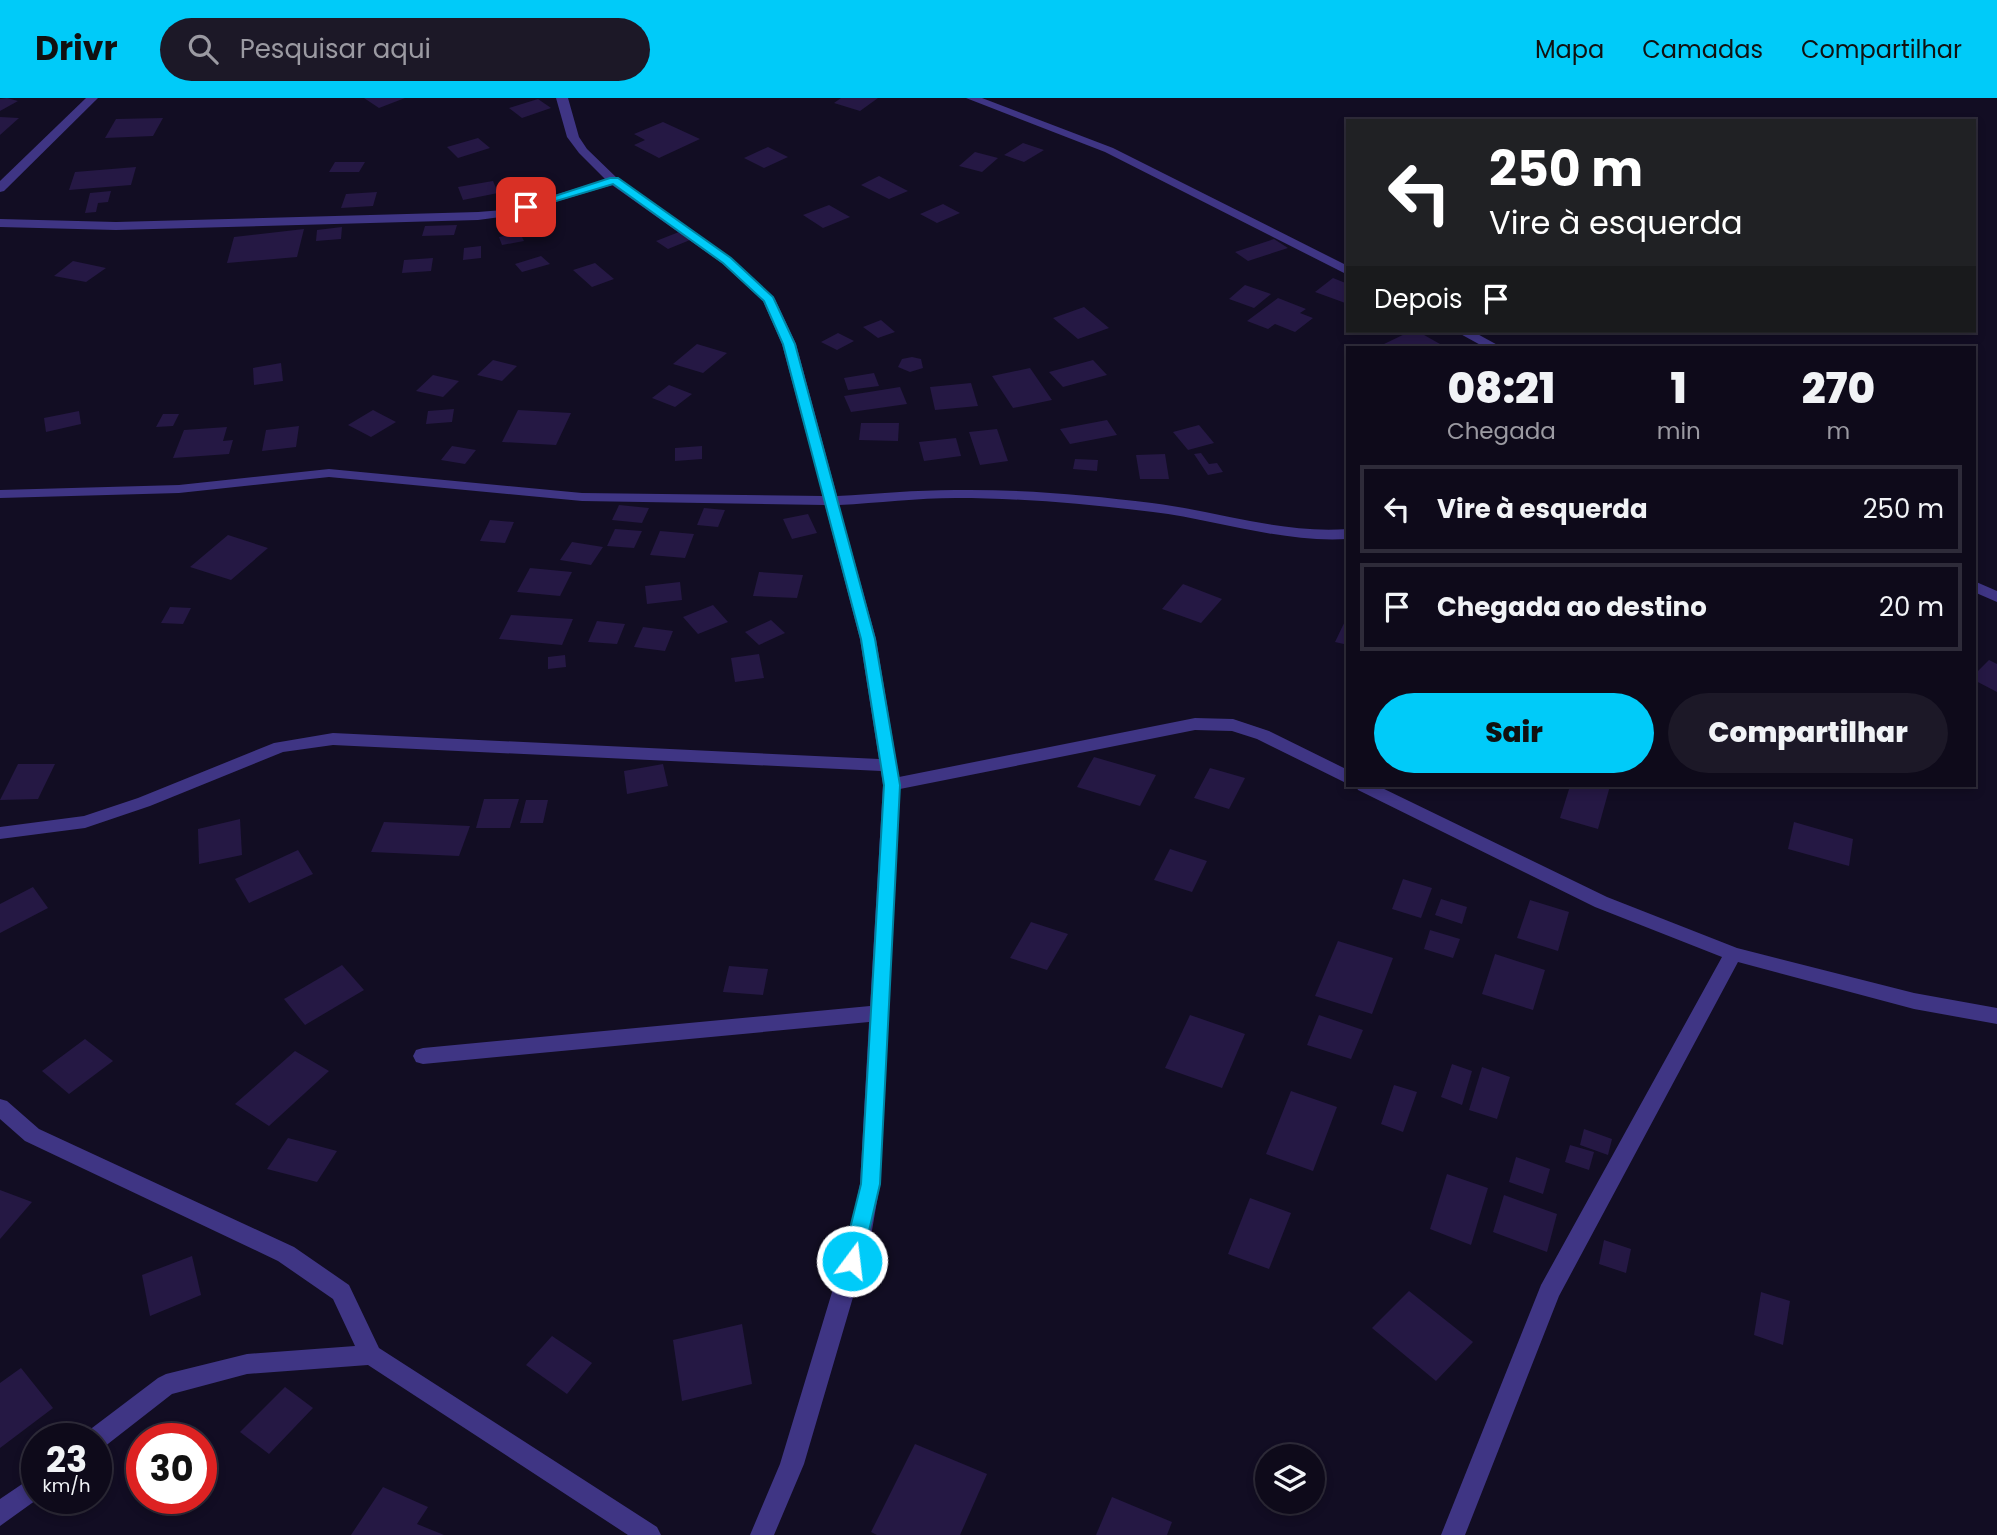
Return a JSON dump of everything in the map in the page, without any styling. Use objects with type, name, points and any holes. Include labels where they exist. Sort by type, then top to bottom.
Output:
[{"type":"street","points":[[0,188],[92,98]]},
{"type":"street","points":[[562,98],[573,137],[583,151],[614,181],[727,261],[769,299],[789,344],[868,639],[892,785],[870,1184],[860,1236],[792,1464],[762,1535]]},
{"type":"street","points":[[972,98],[1109,150],[1346,270]]},
{"type":"street","points":[[0,223],[116,226],[478,216],[505,213],[614,181]]},
{"type":"street","points":[[1466,333],[1492,346]]},
{"type":"street","points":[[0,494],[180,489],[329,473],[582,497],[829,501],[954,494],[1001,495],[1150,507],[1200,514],[1287,533],[1319,536],[1346,534]]},
{"type":"street","points":[[1976,587],[1997,597]]},
{"type":"street","points":[[892,785],[1195,724],[1233,725],[1263,735],[1346,777]]},
{"type":"street","points":[[0,833],[85,822],[144,802],[280,747],[333,739],[889,765]]},
{"type":"street","points":[[1366,787],[1601,902],[1733,954],[1914,1001],[1997,1016]]},
{"type":"street","points":[[1453,1535],[1549,1292],[1733,954]]},
{"type":"street","points":[[424,1056],[880,1013]]},
{"type":"street","points":[[0,1107],[32,1135],[286,1254],[341,1292],[371,1355],[649,1535]]},
{"type":"street","points":[[112,1427],[166,1385],[247,1364],[371,1355]]},
{"type":"street","points":[[0,1514],[21,1498]]},
{"type":"building","points":[[364,98],[405,98],[379,108]]},
{"type":"building","points":[[841,98],[878,98],[860,111],[834,103]]},
{"type":"building","points":[[0,99],[18,101],[0,111]]},
{"type":"building","points":[[538,99],[551,108],[522,118],[509,108]]},
{"type":"building","points":[[0,117],[19,118],[0,135]]},
{"type":"building","points":[[163,118],[153,136],[105,138],[116,119]]},
{"type":"building","points":[[663,122],[700,139],[659,158],[634,145],[645,140],[634,134]]},
{"type":"building","points":[[478,138],[490,148],[458,158],[447,147]]},
{"type":"building","points":[[1023,143],[1044,150],[1024,162],[1004,155]]},
{"type":"building","points":[[768,147],[788,157],[764,168],[744,158]]},
{"type":"building","points":[[975,152],[998,158],[982,172],[959,166]]},
{"type":"building","points":[[335,162],[365,162],[359,172],[329,172]]},
{"type":"building","points":[[136,167],[131,185],[69,190],[75,172]]},
{"type":"building","points":[[879,176],[908,191],[889,199],[861,185]]},
{"type":"building","points":[[493,181],[498,193],[463,200],[458,187]]},
{"type":"building","points":[[111,191],[108,202],[98,203],[96,212],[85,213],[90,193]]},
{"type":"building","points":[[377,192],[373,206],[341,208],[346,194]]},
{"type":"building","points":[[943,204],[960,213],[937,223],[920,214]]},
{"type":"building","points":[[829,205],[850,217],[823,228],[803,215]]},
{"type":"building","points":[[457,225],[454,235],[422,236],[425,226]]},
{"type":"building","points":[[342,227],[341,239],[316,241],[317,230]]},
{"type":"building","points":[[304,229],[297,257],[227,263],[234,237]]},
{"type":"building","points":[[679,232],[690,240],[668,249],[656,241]]},
{"type":"building","points":[[520,233],[524,241],[502,245],[499,237]]},
{"type":"building","points":[[1274,239],[1288,248],[1248,261],[1235,252]]},
{"type":"building","points":[[481,246],[481,258],[463,260],[464,248]]},
{"type":"building","points":[[541,256],[550,264],[522,272],[515,264]]},
{"type":"building","points":[[433,258],[431,271],[402,273],[404,260]]},
{"type":"building","points":[[73,261],[106,268],[86,282],[54,276]]},
{"type":"building","points":[[595,263],[614,279],[592,287],[573,270]]},
{"type":"building","points":[[1333,278],[1346,283],[1346,303],[1315,292]]},
{"type":"building","points":[[1245,285],[1271,294],[1254,308],[1229,299]]},
{"type":"building","points":[[1278,298],[1306,309],[1300,313],[1313,318],[1295,332],[1275,324],[1268,329],[1247,321]]},
{"type":"building","points":[[1084,307],[1109,328],[1078,339],[1053,318]]},
{"type":"building","points":[[881,320],[895,332],[878,338],[863,327]]},
{"type":"building","points":[[838,333],[854,341],[837,350],[821,342]]},
{"type":"building","points":[[1407,333],[1421,333],[1440,344],[1388,346],[1384,344]]},
{"type":"building","points":[[697,344],[727,353],[703,373],[673,364]]},
{"type":"building","points":[[902,359],[921,359],[923,368],[910,372],[898,367]]},
{"type":"building","points":[[493,360],[517,366],[502,381],[477,375]]},
{"type":"building","points":[[1093,360],[1107,375],[1063,387],[1049,372]]},
{"type":"building","points":[[281,363],[283,381],[254,385],[253,368]]},
{"type":"building","points":[[1030,368],[1052,400],[1013,408],[992,376]]},
{"type":"building","points":[[874,373],[879,386],[848,390],[844,378]]},
{"type":"building","points":[[433,375],[459,381],[443,397],[416,391]]},
{"type":"building","points":[[971,383],[978,406],[935,410],[930,387]]},
{"type":"building","points":[[669,385],[692,394],[675,407],[652,398]]},
{"type":"building","points":[[900,387],[907,404],[851,412],[844,396]]},
{"type":"building","points":[[454,409],[452,422],[426,424],[428,411]]},
{"type":"building","points":[[373,410],[396,422],[371,437],[348,425]]},
{"type":"building","points":[[518,410],[571,413],[556,445],[502,442]]},
{"type":"building","points":[[79,411],[81,424],[46,432],[44,418]]},
{"type":"building","points":[[163,414],[179,414],[173,426],[156,427]]},
{"type":"building","points":[[1107,420],[1117,435],[1070,444],[1060,429]]},
{"type":"building","points":[[861,423],[899,423],[898,441],[859,440]]},
{"type":"building","points":[[1199,425],[1214,443],[1188,450],[1173,432]]},
{"type":"building","points":[[299,426],[296,447],[262,451],[266,430]]},
{"type":"building","points":[[227,427],[223,441],[233,440],[229,454],[173,458],[184,430]]},
{"type":"building","points":[[997,429],[1008,461],[980,465],[969,432]]},
{"type":"building","points":[[956,438],[961,456],[924,461],[919,442]]},
{"type":"building","points":[[452,446],[476,450],[465,464],[441,460]]},
{"type":"building","points":[[702,446],[702,459],[675,461],[675,448]]},
{"type":"building","points":[[1201,453],[1209,464],[1217,463],[1223,472],[1208,475],[1194,454]]},
{"type":"building","points":[[1165,454],[1169,479],[1140,479],[1136,455]]},
{"type":"building","points":[[1075,459],[1098,460],[1097,471],[1073,469]]},
{"type":"building","points":[[619,505],[649,508],[642,523],[612,520]]},
{"type":"building","points":[[704,508],[725,510],[718,527],[697,525]]},
{"type":"building","points":[[808,514],[817,533],[792,539],[783,519]]},
{"type":"building","points":[[490,520],[514,522],[505,543],[480,541]]},
{"type":"building","points":[[615,529],[642,531],[634,548],[607,546]]},
{"type":"building","points":[[660,531],[694,534],[685,558],[650,555]]},
{"type":"building","points":[[228,535],[268,548],[231,580],[190,567]]},
{"type":"building","points":[[572,542],[603,547],[591,565],[560,560]]},
{"type":"building","points":[[530,568],[572,572],[560,596],[517,592]]},
{"type":"building","points":[[759,572],[803,575],[797,598],[753,596]]},
{"type":"building","points":[[680,582],[682,600],[647,604],[645,586]]},
{"type":"building","points":[[1183,584],[1222,599],[1201,623],[1162,609]]},
{"type":"building","points":[[713,605],[728,622],[698,634],[683,617]]},
{"type":"building","points":[[170,607],[191,608],[183,624],[161,623]]},
{"type":"building","points":[[511,615],[573,619],[562,645],[499,639]]},
{"type":"building","points":[[1346,619],[1346,645],[1335,642]]},
{"type":"building","points":[[771,620],[785,633],[759,645],[745,632]]},
{"type":"building","points":[[597,621],[625,624],[617,644],[588,642]]},
{"type":"building","points":[[643,627],[673,631],[665,651],[634,647]]},
{"type":"building","points":[[759,654],[764,678],[735,682],[731,658]]},
{"type":"building","points":[[565,655],[566,667],[548,669],[548,657]]},
{"type":"building","points":[[1989,660],[1997,664],[1997,692],[1976,681],[1976,673]]},
{"type":"building","points":[[1094,757],[1156,775],[1140,806],[1077,787]]},
{"type":"building","points":[[18,764],[55,764],[38,799],[0,800]]},
{"type":"building","points":[[663,764],[668,786],[627,794],[624,771]]},
{"type":"building","points":[[1210,768],[1245,778],[1229,809],[1194,798]]},
{"type":"building","points":[[1570,787],[1610,787],[1598,829],[1560,818]]},
{"type":"building","points":[[484,799],[519,799],[510,828],[476,828]]},
{"type":"building","points":[[526,800],[548,800],[543,823],[520,823]]},
{"type":"building","points":[[240,819],[242,855],[199,864],[198,829]]},
{"type":"building","points":[[384,822],[470,826],[459,856],[371,852]]},
{"type":"building","points":[[1794,822],[1853,839],[1849,866],[1788,849]]},
{"type":"building","points":[[1170,849],[1207,861],[1192,892],[1154,880]]},
{"type":"building","points":[[298,850],[313,874],[249,903],[235,879]]},
{"type":"building","points":[[1403,879],[1432,888],[1421,918],[1392,909]]},
{"type":"building","points":[[33,887],[48,908],[0,933],[0,904]]},
{"type":"building","points":[[1441,899],[1467,907],[1462,924],[1435,915]]},
{"type":"building","points":[[1530,900],[1569,912],[1558,951],[1517,938]]},
{"type":"building","points":[[1031,922],[1068,934],[1047,970],[1010,958]]},
{"type":"building","points":[[1430,930],[1460,939],[1453,958],[1424,949]]},
{"type":"building","points":[[1338,941],[1393,958],[1372,1014],[1315,996]]},
{"type":"building","points":[[1495,954],[1545,970],[1533,1010],[1482,994]]},
{"type":"building","points":[[342,965],[364,990],[305,1025],[284,999]]},
{"type":"building","points":[[729,966],[768,969],[763,995],[723,992]]},
{"type":"building","points":[[1190,1015],[1245,1034],[1222,1088],[1165,1068]]},
{"type":"building","points":[[1319,1015],[1363,1030],[1351,1059],[1307,1045]]},
{"type":"building","points":[[85,1039],[113,1061],[69,1094],[42,1071]]},
{"type":"building","points":[[295,1051],[329,1071],[269,1126],[235,1104]]},
{"type":"building","points":[[1452,1064],[1472,1071],[1462,1105],[1441,1097]]},
{"type":"building","points":[[1482,1067],[1510,1077],[1497,1119],[1469,1110]]},
{"type":"building","points":[[1394,1085],[1417,1092],[1403,1132],[1381,1124]]},
{"type":"building","points":[[1291,1091],[1337,1107],[1313,1171],[1266,1154]]},
{"type":"building","points":[[1584,1129],[1612,1139],[1608,1155],[1580,1145]]},
{"type":"building","points":[[288,1138],[337,1151],[317,1182],[267,1169]]},
{"type":"building","points":[[1570,1145],[1594,1152],[1589,1170],[1565,1162]]},
{"type":"building","points":[[1516,1157],[1550,1169],[1543,1194],[1509,1182]]},
{"type":"building","points":[[1447,1174],[1488,1188],[1471,1245],[1430,1229]]},
{"type":"building","points":[[0,1190],[32,1202],[0,1239]]},
{"type":"building","points":[[1504,1195],[1557,1214],[1547,1252],[1493,1232]]},
{"type":"building","points":[[1250,1198],[1291,1213],[1269,1269],[1228,1254]]},
{"type":"building","points":[[1604,1240],[1631,1249],[1626,1273],[1599,1264]]},
{"type":"building","points":[[192,1256],[201,1295],[150,1316],[142,1275]]},
{"type":"building","points":[[1409,1291],[1473,1342],[1436,1381],[1372,1328]]},
{"type":"building","points":[[1761,1292],[1790,1301],[1783,1345],[1754,1335]]},
{"type":"building","points":[[742,1324],[752,1384],[682,1401],[673,1340]]},
{"type":"building","points":[[552,1336],[592,1363],[567,1394],[526,1365]]},
{"type":"building","points":[[21,1368],[53,1408],[33,1423],[21,1423],[21,1432],[0,1448],[0,1383]]},
{"type":"building","points":[[285,1387],[313,1408],[269,1454],[240,1432]]},
{"type":"building","points":[[915,1444],[987,1474],[960,1535],[877,1535],[871,1532]]},
{"type":"building","points":[[383,1487],[428,1507],[417,1524],[444,1535],[351,1535]]},
{"type":"building","points":[[1112,1497],[1172,1522],[1167,1535],[1096,1535]]},
{"type":"route","points":[[526,207],[614,181],[727,261],[769,299],[789,344],[868,639],[892,785],[870,1184],[852,1261]]}]
